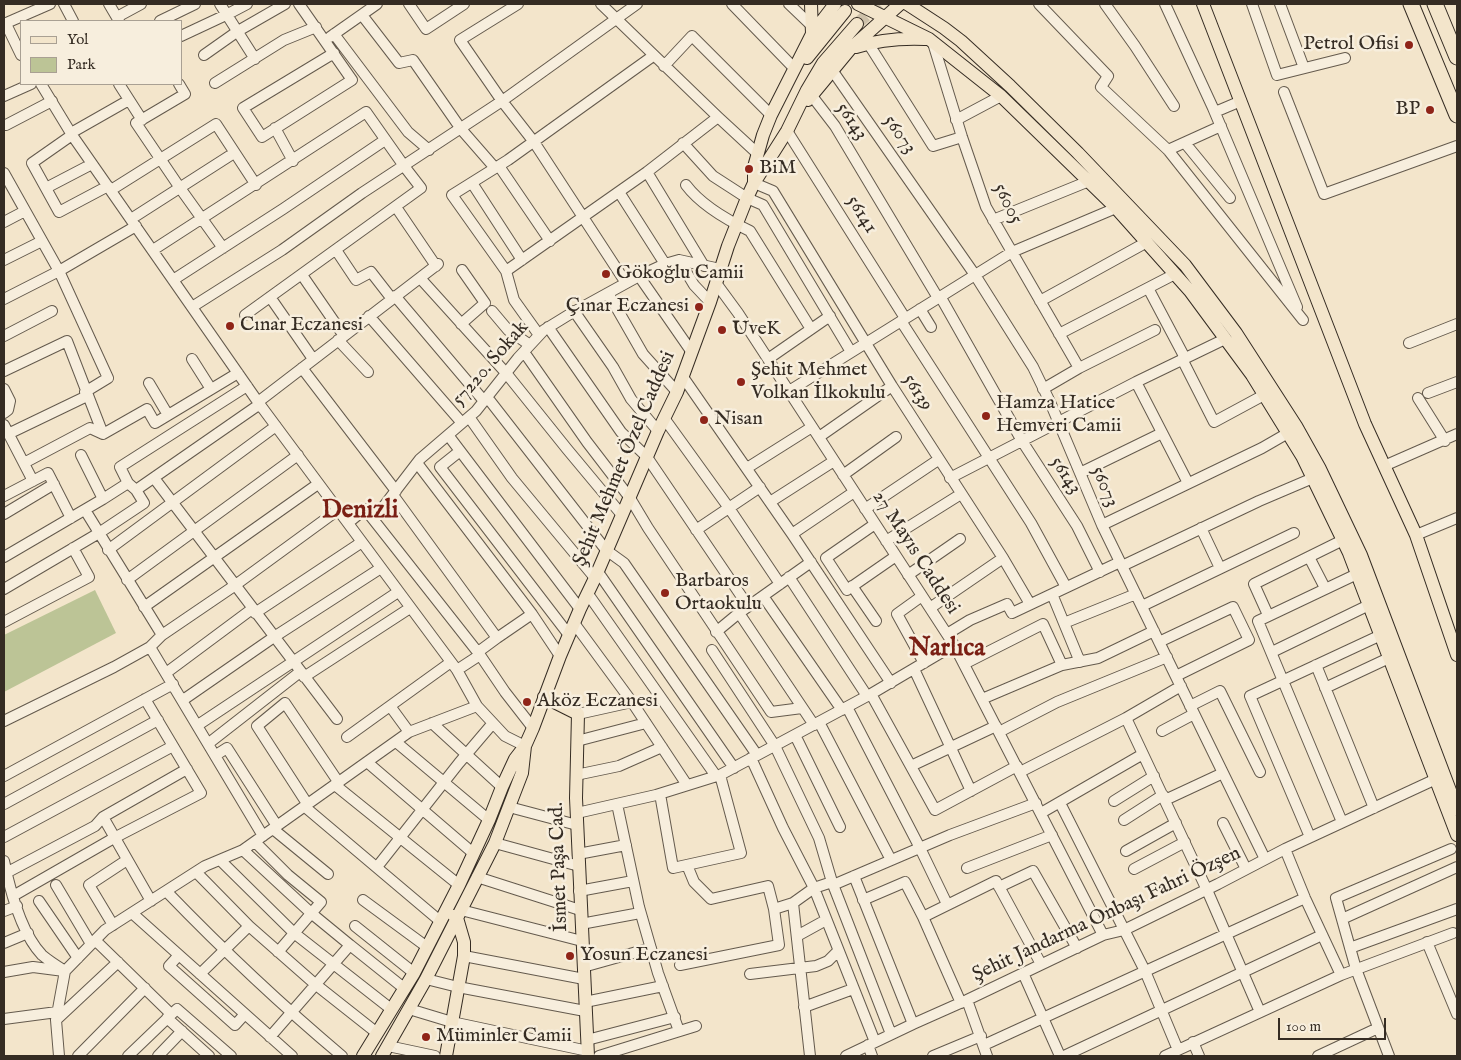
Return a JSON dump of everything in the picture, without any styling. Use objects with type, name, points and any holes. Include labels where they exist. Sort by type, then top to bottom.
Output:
[{"type":"highway","points":[[1411,4],[1457,115]]},
{"type":"highway","points":[[1421,4],[1457,96]]},
{"type":"highway","points":[[1435,4],[1457,57]]},
{"type":"highway","points":[[1443,4],[1457,36]]},
{"type":"main road","points":[[811,4],[812,30]]},
{"type":"main road","points":[[858,4],[931,41],[1001,96],[1116,208],[1190,291],[1225,339],[1264,395],[1302,456],[1343,540],[1457,835]]},
{"type":"main road","points":[[796,113],[851,48],[900,4]]},
{"type":"main road","points":[[907,4],[944,28],[1010,86],[1185,265],[1236,333],[1296,426],[1320,469],[1361,555],[1457,809]]},
{"type":"main road","points":[[1203,4],[1365,424],[1416,535],[1457,655]]},
{"type":"main road","points":[[782,94],[840,8]]},
{"type":"main road","points":[[754,183],[754,167],[763,134],[812,30],[840,8]]},
{"type":"main road","points":[[754,183],[783,136],[823,63],[857,24]]},
{"type":"main road","points":[[931,41],[944,28]]},
{"type":"main road","points":[[851,48],[868,43],[903,38],[931,41]]},
{"type":"main road","points":[[763,134],[767,140],[774,142],[783,136]]},
{"type":"main road","name":"Şehit Mehmet Özel Caddesi","points":[[525,746],[580,609],[677,392],[736,224],[754,183]]},
{"type":"main road","points":[[544,697],[578,714]]},
{"type":"main road","name":"İsmet Paşa Cad.","points":[[578,714],[576,775],[578,860],[585,1007],[591,1051]]},
{"type":"main road","points":[[363,1056],[414,973],[459,885],[515,759],[525,746]]},
{"type":"main road","points":[[385,1051],[456,931],[459,914],[476,877],[495,843],[522,773],[525,746]]},
{"type":"main road","points":[[443,915],[459,914]]},
{"type":"main road","points":[[443,915],[456,931],[464,956],[446,1056]]},
{"type":"street","points":[[20,54],[5,24],[50,4]]},
{"type":"street","points":[[64,4],[72,20]]},
{"type":"street","points":[[109,4],[118,19],[141,4]]},
{"type":"street","points":[[162,20],[195,4]]},
{"type":"street","points":[[220,4],[255,59]]},
{"type":"street","points":[[182,36],[247,4]]},
{"type":"street","points":[[204,55],[238,31],[285,4]]},
{"type":"street","points":[[299,4],[316,27],[352,80],[262,137],[243,108],[334,54]]},
{"type":"street","points":[[409,4],[426,29],[464,4]]},
{"type":"street","points":[[518,4],[504,7],[460,40],[502,101],[534,142],[626,283]]},
{"type":"street","points":[[601,4],[653,56],[758,154]]},
{"type":"street","points":[[192,307],[282,250],[461,129],[637,4]]},
{"type":"street","points":[[732,4],[794,68]]},
{"type":"street","points":[[789,4],[812,30]]},
{"type":"street","points":[[1039,4],[1108,76],[1101,87],[1168,150],[1303,320],[1215,112],[1166,4]]},
{"type":"street","points":[[1105,4],[1174,106]]},
{"type":"street","points":[[1252,4],[1278,75],[1345,58]]},
{"type":"street","points":[[1280,4],[1304,68]]},
{"type":"street","points":[[325,40],[368,8],[399,63],[412,60],[461,129],[497,167],[550,241]]},
{"type":"street","points":[[215,83],[284,40],[316,27]]},
{"type":"street","points":[[334,34],[408,132],[429,150]]},
{"type":"street","points":[[664,66],[692,36],[771,115]]},
{"type":"street","name":"56005","points":[[931,41],[986,207],[1079,368]]},
{"type":"street","points":[[868,43],[933,146],[962,137]]},
{"type":"street","points":[[539,335],[514,300],[506,271],[452,195],[534,142],[653,56]]},
{"type":"street","name":"56073","points":[[832,70],[975,275],[1033,367],[1102,525],[1265,859]]},
{"type":"street","points":[[4,94],[28,85]]},
{"type":"street","points":[[43,85],[92,164],[259,403],[454,666],[476,706],[505,736],[525,746]]},
{"type":"street","points":[[120,85],[142,120]]},
{"type":"street","points":[[180,85],[185,94],[136,123],[223,248]]},
{"type":"street","points":[[1284,92],[1324,194],[1457,146]]},
{"type":"street","name":"56143","points":[[812,96],[835,126],[939,297],[1022,441],[1077,526],[1100,572]]},
{"type":"street","points":[[956,120],[1001,96]]},
{"type":"street","points":[[130,100],[72,134],[32,163],[59,212],[110,188],[216,124],[256,185]]},
{"type":"street","points":[[6,125],[52,101]]},
{"type":"street","points":[[1215,112],[1241,101]]},
{"type":"street","points":[[153,250],[366,112],[421,188],[245,315]]},
{"type":"street","points":[[506,271],[647,172],[718,117]]},
{"type":"street","points":[[1168,150],[1221,126]]},
{"type":"street","points":[[275,128],[293,161]]},
{"type":"street","name":"56141","points":[[783,136],[903,319],[1031,523],[1066,588]]},
{"type":"street","points":[[173,280],[385,140]]},
{"type":"street","points":[[1185,143],[1230,198]]},
{"type":"street","points":[[683,144],[714,176],[747,198],[762,205],[851,352]]},
{"type":"street","points":[[4,299],[59,271],[134,223],[180,188],[234,153]]},
{"type":"street","points":[[46,188],[92,164]]},
{"type":"street","points":[[647,172],[704,266]]},
{"type":"street","points":[[4,173],[59,271],[108,378],[86,394],[6,429],[34,481]]},
{"type":"street","points":[[994,220],[1089,182]]},
{"type":"street","points":[[472,183],[522,260]]},
{"type":"street","name":"56139","points":[[754,183],[773,191],[938,460],[1003,558],[1030,604]]},
{"type":"street","points":[[686,185],[694,195],[736,224],[750,231],[811,329]]},
{"type":"street","points":[[619,192],[665,264]]},
{"type":"street","points":[[4,557],[103,499],[154,478],[259,403],[313,359],[437,265],[396,207]]},
{"type":"street","points":[[789,391],[1012,252],[1116,208]]},
{"type":"street","points":[[4,222],[25,211]]},
{"type":"street","points":[[4,260],[42,241]]},
{"type":"street","points":[[1040,301],[1146,242]]},
{"type":"street","points":[[336,250],[356,280],[371,272],[486,399],[606,550],[624,563],[754,757],[783,828],[814,888],[865,1020],[872,1056]]},
{"type":"street","points":[[678,260],[720,269]]},
{"type":"street","points":[[678,260],[694,285],[710,302]]},
{"type":"street","name":"57220. Sokak","points":[[374,519],[417,463],[466,420],[486,399],[527,348],[548,327],[639,276],[678,260]]},
{"type":"street","points":[[462,270],[485,303],[462,324]]},
{"type":"street","points":[[302,274],[341,338],[368,372]]},
{"type":"street","points":[[1059,334],[1175,274]]},
{"type":"street","points":[[639,276],[691,351]]},
{"type":"street","points":[[420,278],[506,373],[622,515]]},
{"type":"street","name":"27 Mayıs Caddesi","points":[[716,283],[738,313],[947,634],[1103,935]]},
{"type":"street","points":[[1148,288],[1214,422],[1264,395]]},
{"type":"street","points":[[608,293],[643,354],[677,392]]},
{"type":"street","points":[[270,297],[313,359]]},
{"type":"street","points":[[920,309],[931,326]]},
{"type":"street","points":[[4,336],[52,311]]},
{"type":"street","points":[[492,311],[527,348],[587,442],[630,498],[716,632],[771,712],[802,708]]},
{"type":"street","points":[[574,311],[613,367],[631,400],[658,431]]},
{"type":"street","points":[[370,316],[466,420],[512,478],[596,575],[734,768]]},
{"type":"street","points":[[768,360],[830,316]]},
{"type":"street","points":[[1409,343],[1457,324]]},
{"type":"street","points":[[548,327],[621,432],[647,458],[748,606]]},
{"type":"street","points":[[1043,389],[1079,368],[1155,330]]},
{"type":"street","points":[[950,478],[1136,382],[1225,339]]},
{"type":"street","points":[[4,371],[67,341],[102,434]]},
{"type":"street","points":[[192,359],[211,389]]},
{"type":"street","points":[[302,368],[497,638]]},
{"type":"street","points":[[102,434],[147,409],[155,423],[238,373]]},
{"type":"street","points":[[683,377],[811,562],[890,683]]},
{"type":"street","points":[[1136,382],[1188,483]]},
{"type":"street","points":[[150,383],[168,416]]},
{"type":"street","points":[[1428,393],[1457,384]]},
{"type":"street","points":[[4,589],[99,533],[144,503],[120,467],[247,386]]},
{"type":"street","points":[[819,437],[892,386]]},
{"type":"street","points":[[4,389],[10,402],[8,410],[4,413]]},
{"type":"street","points":[[1418,398],[1445,440]]},
{"type":"street","points":[[664,418],[869,695],[935,810],[1126,718],[1181,686]]},
{"type":"street","points":[[108,550],[276,426]]},
{"type":"street","points":[[747,468],[812,427]]},
{"type":"street","points":[[24,463],[90,428],[102,434]]},
{"type":"street","points":[[1080,473],[1162,433]]},
{"type":"street","points":[[1102,525],[1262,448],[1288,433]]},
{"type":"street","points":[[1384,466],[1457,434]]},
{"type":"street","points":[[448,435],[580,609]]},
{"type":"street","points":[[843,474],[896,437]]},
{"type":"street","points":[[460,451],[440,467],[570,636]]},
{"type":"street","points":[[81,455],[103,499]]},
{"type":"street","points":[[127,580],[298,456]]},
{"type":"street","points":[[865,509],[938,460]]},
{"type":"street","points":[[770,502],[834,461]]},
{"type":"street","points":[[417,463],[532,614],[560,656]]},
{"type":"street","points":[[4,496],[48,473],[71,518]]},
{"type":"street","points":[[154,478],[336,719]]},
{"type":"street","points":[[947,634],[970,620],[1007,604],[1012,613],[1313,478]]},
{"type":"street","points":[[4,514],[54,484]]},
{"type":"street","points":[[144,607],[318,484]]},
{"type":"street","points":[[696,530],[760,487]]},
{"type":"street","points":[[792,534],[854,492]]},
{"type":"street","points":[[886,541],[960,494]]},
{"type":"street","points":[[348,523],[365,509],[479,653],[505,692],[533,728]]},
{"type":"street","points":[[85,510],[162,635]]},
{"type":"street","points":[[4,721],[114,667],[150,647],[162,635],[234,586],[338,510]]},
{"type":"street","points":[[1416,535],[1457,518]]},
{"type":"street","points":[[875,524],[826,558],[847,590],[896,556]]},
{"type":"street","points":[[1200,528],[1220,568]]},
{"type":"street","points":[[1142,606],[1294,533]]},
{"type":"street","points":[[908,575],[960,539]]},
{"type":"street","points":[[1268,615],[1254,584],[1343,540]]},
{"type":"street","points":[[166,673],[254,611],[362,542]]},
{"type":"street","points":[[4,622],[89,577],[73,548]]},
{"type":"street","points":[[1309,557],[1325,588]]},
{"type":"street","points":[[930,608],[1003,558]]},
{"type":"street","points":[[716,632],[748,606],[811,562]]},
{"type":"street","points":[[183,700],[274,637],[381,568]]},
{"type":"street","points":[[1342,822],[1258,620],[1357,574]]},
{"type":"street","points":[[852,586],[876,621]]},
{"type":"street","points":[[198,725],[398,592]]},
{"type":"street","points":[[588,594],[718,776],[741,853],[673,868],[660,794]]},
{"type":"street","points":[[1052,594],[1080,662]]},
{"type":"street","points":[[1064,623],[1136,594]]},
{"type":"street","points":[[763,596],[844,708],[920,848],[947,904]]},
{"type":"street","points":[[922,596],[897,614],[971,791]]},
{"type":"street","points":[[1272,652],[1369,605]]},
{"type":"street","points":[[1159,642],[1233,607],[1249,640],[1176,676]]},
{"type":"street","points":[[209,743],[302,675],[410,608]]},
{"type":"street","points":[[739,613],[802,708],[817,723],[891,860]]},
{"type":"street","points":[[347,737],[390,706],[454,666],[479,653],[532,614]]},
{"type":"street","points":[[574,623],[632,702],[687,785]]},
{"type":"street","points":[[964,664],[1042,624],[1062,665]]},
{"type":"street","points":[[982,699],[1062,665],[1098,658],[1154,631]]},
{"type":"street","points":[[1310,837],[1250,696],[1381,635]]},
{"type":"street","points":[[509,807],[577,819],[617,804],[660,794],[718,776],[869,695],[954,646]]},
{"type":"street","points":[[150,647],[216,755],[259,839],[288,875],[322,902],[278,952]]},
{"type":"street","points":[[712,650],[775,746],[819,838],[832,883],[891,1034]]},
{"type":"street","points":[[911,766],[951,747],[1167,658]]},
{"type":"street","points":[[1325,688],[1389,658]]},
{"type":"street","points":[[1316,665],[1374,808]]},
{"type":"street","points":[[4,776],[173,684]]},
{"type":"street","points":[[1162,731],[1220,691],[1260,772]]},
{"type":"street","points":[[4,911],[15,901],[114,838],[201,793],[145,699]]},
{"type":"street","points":[[578,714],[632,702]]},
{"type":"street","points":[[443,915],[377,867],[306,806],[257,726],[285,703],[337,784],[459,885]]},
{"type":"street","points":[[390,706],[409,732]]},
{"type":"street","points":[[49,1056],[59,1054],[56,1016],[64,972],[105,930],[196,872],[243,850],[409,732],[476,706]]},
{"type":"street","points":[[1126,718],[1207,890],[1260,1012]]},
{"type":"street","points":[[4,804],[158,720]]},
{"type":"street","points":[[377,867],[465,755],[493,723]]},
{"type":"street","points":[[577,741],[646,723]]},
{"type":"street","points":[[432,724],[502,787]]},
{"type":"street","points":[[795,735],[840,827]]},
{"type":"street","points":[[396,742],[489,820]]},
{"type":"street","points":[[4,837],[173,746]]},
{"type":"street","points":[[576,775],[619,766],[662,747]]},
{"type":"street","points":[[216,755],[227,748],[275,827],[328,874]]},
{"type":"street","points":[[1041,813],[1143,754]]},
{"type":"street","points":[[367,762],[473,853]]},
{"type":"street","points":[[6,873],[95,826],[103,817],[187,769]]},
{"type":"street","points":[[1124,820],[1164,798],[1223,773]]},
{"type":"street","points":[[1114,800],[1154,776]]},
{"type":"street","name":"Şehit Jandarma Onbaşı Fahri Özşen","points":[[846,1056],[1103,935],[1124,930],[1207,890],[1285,848],[1436,779]]},
{"type":"street","points":[[774,909],[793,903],[814,888],[854,876],[1036,803]]},
{"type":"street","points":[[1060,803],[1145,971],[1178,1050]]},
{"type":"street","points":[[617,804],[640,913],[680,1032]]},
{"type":"street","points":[[103,817],[151,900]]},
{"type":"street","points":[[1126,850],[1176,823]]},
{"type":"street","points":[[1223,823],[1246,869]]},
{"type":"street","points":[[967,868],[1052,835]]},
{"type":"street","points":[[1134,869],[1185,842]]},
{"type":"street","points":[[495,843],[578,860],[626,845]]},
{"type":"street","points":[[1285,848],[1305,898],[1341,975]]},
{"type":"street","points":[[243,850],[311,914],[405,989]]},
{"type":"street","points":[[1389,1056],[1356,969],[1336,898],[1451,850]]},
{"type":"street","points":[[113,925],[89,885],[127,860]]},
{"type":"street","points":[[220,860],[294,933],[391,1009]]},
{"type":"street","points":[[4,861],[15,901],[28,933],[42,955],[64,972]]},
{"type":"street","points":[[680,964],[779,945],[774,909],[768,886],[711,899],[694,882],[687,865]]},
{"type":"street","points":[[1342,919],[1457,867]]},
{"type":"street","points":[[1000,887],[1033,871],[1077,948]]},
{"type":"street","points":[[196,872],[249,926],[314,984],[378,1033]]},
{"type":"street","points":[[854,876],[913,1024]]},
{"type":"street","points":[[476,877],[580,910]]},
{"type":"street","points":[[580,891],[633,881]]},
{"type":"street","points":[[923,916],[996,881],[1041,964]]},
{"type":"street","points":[[863,900],[905,882],[964,1002],[987,1056]]},
{"type":"street","points":[[56,885],[93,942],[118,962],[145,988],[182,1031],[209,1056]]},
{"type":"street","points":[[166,891],[224,951],[290,1013],[342,1056]]},
{"type":"street","points":[[933,1056],[982,1041],[1043,1018],[1305,898]]},
{"type":"street","points":[[39,900],[78,958]]},
{"type":"street","points":[[363,900],[427,947]]},
{"type":"street","points":[[793,903],[810,1056]]},
{"type":"street","points":[[1350,948],[1457,910]]},
{"type":"street","points":[[132,913],[292,1056]]},
{"type":"street","points":[[581,924],[640,913]]},
{"type":"street","points":[[459,914],[582,941]]},
{"type":"street","points":[[797,936],[826,920]]},
{"type":"street","points":[[200,974],[249,926]]},
{"type":"street","points":[[355,926],[414,973]]},
{"type":"street","points":[[4,943],[28,933]]},
{"type":"street","points":[[1164,1056],[1341,975],[1453,933]]},
{"type":"street","points":[[1064,1056],[1322,935]]},
{"type":"street","points":[[1427,942],[1457,1014]]},
{"type":"street","points":[[270,1037],[314,984],[350,945]]},
{"type":"street","points":[[464,956],[583,973],[651,948]]},
{"type":"street","points":[[750,974],[816,966],[828,961],[838,951]]},
{"type":"street","points":[[179,955],[169,966],[235,1025],[245,1014]]},
{"type":"street","points":[[4,1019],[56,1016],[118,962]]},
{"type":"street","points":[[4,972],[33,967],[64,972]]},
{"type":"street","points":[[1023,972],[1060,1056]]},
{"type":"street","points":[[426,979],[458,987],[585,1007],[663,986]]},
{"type":"street","points":[[78,1056],[145,988]]},
{"type":"street","points":[[804,1007],[853,989]]},
{"type":"street","points":[[128,1056],[177,1008],[231,1056]]},
{"type":"street","points":[[409,1009],[452,1022],[591,1051],[680,1032],[696,1026]]},
{"type":"street","points":[[865,1020],[882,1013]]},
{"type":"street","points":[[591,1051],[675,1017]]},
{"type":"street","points":[[1318,1056],[1378,1028]]},
{"type":"street","points":[[141,1044],[157,1056],[182,1031]]},
{"type":"street","points":[[1193,1042],[1199,1056]]},
{"type":"street","points":[[385,1051],[435,1056]]},
{"type":"green space","points":[[95,590],[116,633],[4,692],[4,635]]},
{"type":"tunnel","points":[[857,24],[879,4]]},
{"type":"place","name":"Petrol Ofisi","points":[[1409,45]]},
{"type":"place","name":"BP","points":[[1430,110]]},
{"type":"place","name":"BiM","points":[[749,169]]},
{"type":"place","name":"Gökoğlu Camii","points":[[606,274]]},
{"type":"place","name":"Çınar Eczanesi","points":[[699,307]]},
{"type":"place","name":"Cınar Eczanesi","points":[[230,326]]},
{"type":"place","name":"UveK","points":[[722,330]]},
{"type":"place","name":"Şehit Mehmet Volkan İlkokulu","points":[[741,382]]},
{"type":"place","name":"Hamza Hatice Hemveri Camii","points":[[986,416]]},
{"type":"place","name":"Nisan","points":[[704,420]]},
{"type":"place","name":"Barbaros Ortaokulu","points":[[665,593]]},
{"type":"place","name":"Aköz Eczanesi","points":[[527,702]]},
{"type":"place","name":"Yosun Eczanesi","points":[[570,956]]},
{"type":"place","name":"Müminler Camii","points":[[426,1037]]},
{"type":"district","name":"Denizli","points":[[360,512]]},
{"type":"district","name":"Narlıca","points":[[947,650]]}]
